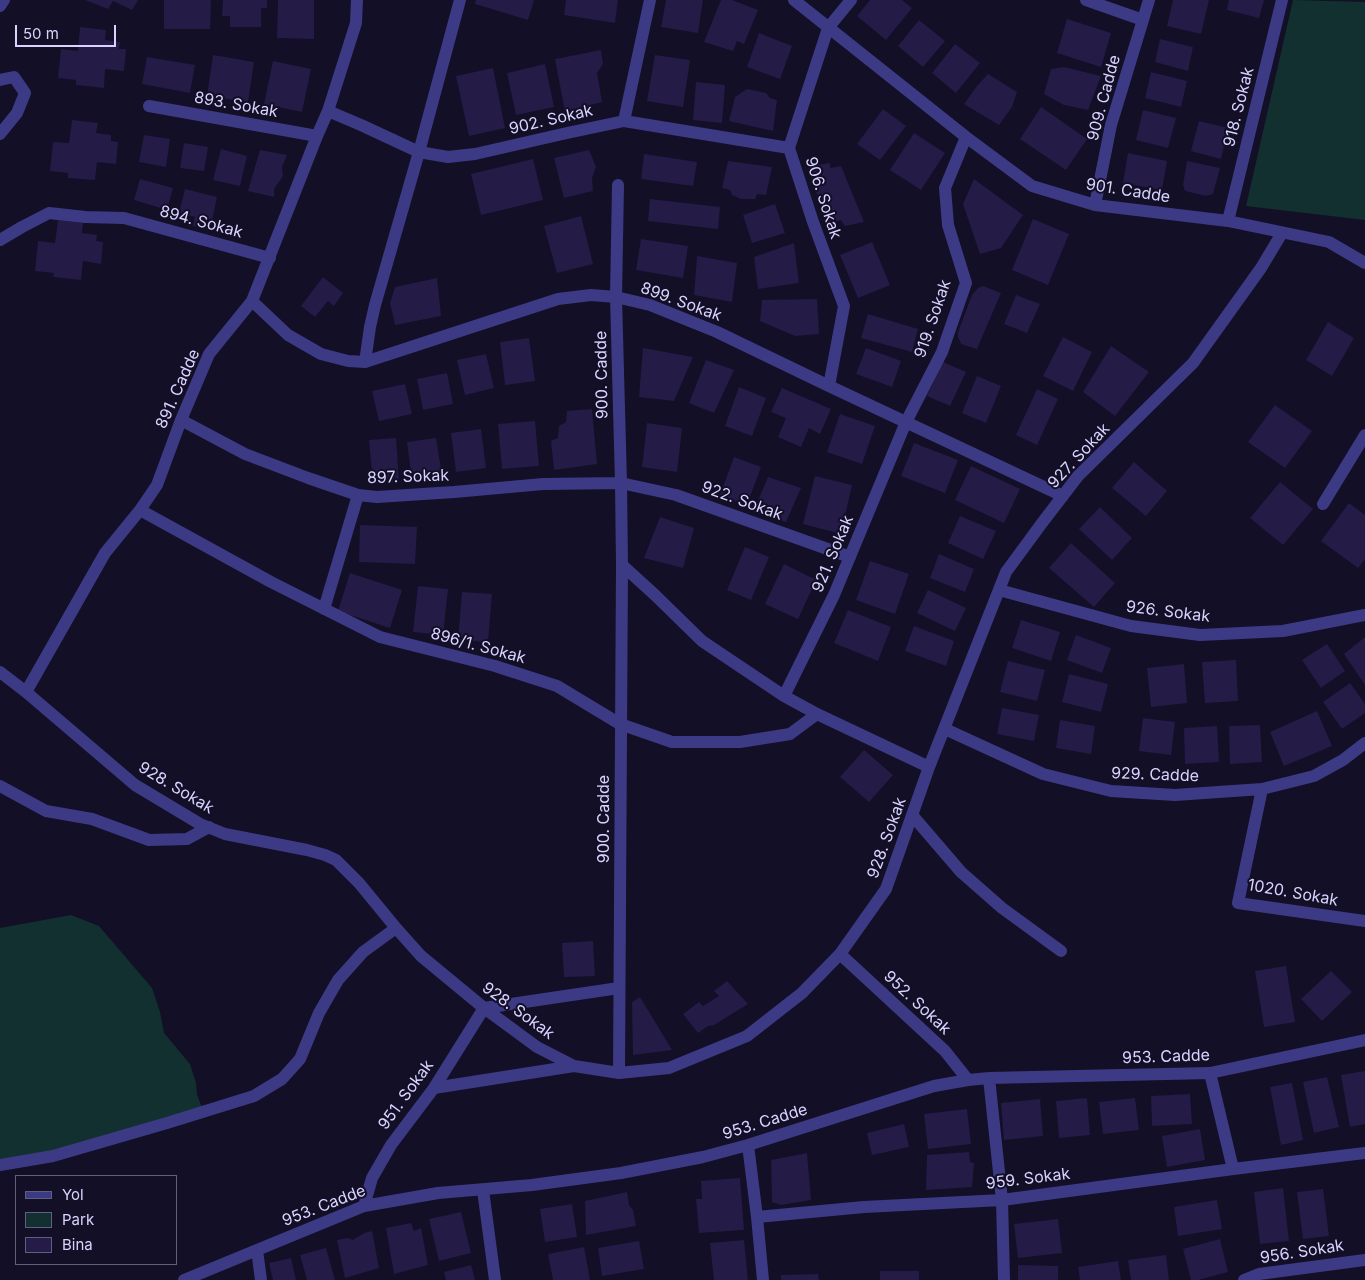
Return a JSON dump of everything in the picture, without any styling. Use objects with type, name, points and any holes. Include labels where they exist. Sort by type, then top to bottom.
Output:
[{"type":"street","points":[[0,6],[4,0]]},
{"type":"street","name":"891. Cadde","points":[[26,692],[105,553],[140,510],[156,485],[181,420],[210,354],[252,301],[328,111],[356,23],[357,0]]},
{"type":"street","points":[[365,362],[375,305],[460,0]]},
{"type":"street","points":[[624,121],[650,0]]},
{"type":"street","name":"901. Cadde","points":[[794,0],[966,137],[1032,186],[1095,205],[1228,221],[1329,242],[1365,263]]},
{"type":"street","name":"906. Sokak","points":[[829,386],[844,306],[812,222],[789,148],[828,28],[851,0]]},
{"type":"street","points":[[1086,0],[1143,20]]},
{"type":"street","name":"909. Cadde","points":[[1095,205],[1111,125],[1149,0]]},
{"type":"street","name":"918. Sokak","points":[[1228,221],[1282,0]]},
{"type":"street","points":[[0,80],[14,77],[25,92],[17,114],[0,134]]},
{"type":"street","name":"893. Sokak","points":[[149,106],[317,136]]},
{"type":"street","name":"902. Sokak","points":[[328,111],[361,124],[419,152],[448,157],[475,154],[624,121],[789,148]]},
{"type":"street","name":"919. Sokak","points":[[906,422],[942,352],[966,283],[948,225],[945,188],[966,137]]},
{"type":"street","name":"900. Cadde","points":[[618,185],[616,296],[622,564],[619,1073]]},
{"type":"street","name":"894. Sokak","points":[[0,240],[49,212],[85,217],[124,218],[270,258]]},
{"type":"street","name":"927. Sokak","points":[[945,729],[1006,572],[1078,476],[1193,363],[1261,268],[1282,233]]},
{"type":"street","name":"899. Sokak","points":[[252,301],[288,335],[321,354],[348,361],[365,362],[558,299],[616,296],[650,305],[717,332],[1062,496]]},
{"type":"street","name":"897. Sokak","points":[[181,420],[245,454],[358,495],[377,496],[454,492],[543,484],[621,483]]},
{"type":"street","name":"921. Sokak","points":[[784,696],[834,595],[906,422]]},
{"type":"street","points":[[1323,504],[1365,435]]},
{"type":"street","name":"922. Sokak","points":[[621,483],[676,495],[850,557]]},
{"type":"street","points":[[324,609],[358,495]]},
{"type":"street","name":"896/1. Sokak","points":[[140,510],[271,582],[380,637],[495,666],[557,686],[620,724],[672,742],[740,742],[790,734],[817,714]]},
{"type":"street","points":[[622,564],[702,641],[784,696],[929,768]]},
{"type":"street","name":"926. Sokak","points":[[999,590],[1130,626],[1200,635],[1283,631],[1365,615]]},
{"type":"street","name":"928. Sokak","points":[[0,672],[135,785],[200,824],[225,834],[307,850],[336,860],[359,883],[421,956],[484,1008],[537,1047],[574,1066],[619,1073],[668,1068],[747,1036],[802,993],[840,954],[886,889],[929,768],[945,729]]},
{"type":"street","name":"929. Cadde","points":[[945,729],[1043,774],[1111,792],[1175,795],[1262,789],[1314,776],[1343,760],[1365,743]]},
{"type":"street","points":[[0,786],[46,811],[92,819],[150,840],[187,839],[209,827]]},
{"type":"street","name":"1020. Sokak","points":[[1262,789],[1238,903],[1365,922]]},
{"type":"street","points":[[912,815],[962,872],[1002,908],[1061,951]]},
{"type":"street","points":[[0,1164],[53,1156],[254,1096],[282,1079],[300,1059],[319,1012],[338,980],[364,952],[396,928]]},
{"type":"street","name":"952. Sokak","points":[[840,954],[945,1051],[968,1080]]},
{"type":"street","points":[[484,1008],[619,988]]},
{"type":"street","name":"951. Sokak","points":[[364,1206],[372,1178],[391,1145],[434,1088],[484,1008]]},
{"type":"street","name":"953. Cadde","points":[[184,1280],[364,1206],[438,1193],[532,1185],[621,1173],[703,1157],[748,1145],[934,1086],[989,1078],[1210,1073],[1365,1040]]},
{"type":"street","points":[[434,1088],[574,1066]]},
{"type":"street","points":[[1210,1073],[1234,1169]]},
{"type":"street","points":[[989,1078],[1002,1200],[1004,1280]]},
{"type":"street","points":[[748,1145],[764,1280]]},
{"type":"street","name":"959. Sokak","points":[[757,1217],[864,1207],[1002,1200],[1365,1153]]},
{"type":"street","points":[[483,1190],[495,1280]]},
{"type":"street","points":[[257,1250],[261,1280]]},
{"type":"street","name":"956. Sokak","points":[[1244,1280],[1365,1260]]},
{"type":"green space","points":[[1293,0],[1365,2],[1365,220],[1246,206]]},
{"type":"green space","points":[[71,915],[99,926],[152,988],[160,1012],[164,1033],[190,1064],[196,1083],[197,1095],[204,1112],[0,1165],[0,928]]},
{"type":"building","points":[[85,0],[138,0],[132,10],[113,1],[108,9]]},
{"type":"building","points":[[164,0],[211,0],[210,29],[164,29]]},
{"type":"building","points":[[223,0],[267,0],[267,8],[261,8],[261,27],[230,27],[230,16],[222,16]]},
{"type":"building","points":[[278,0],[314,0],[314,39],[277,38]]},
{"type":"building","points":[[476,0],[534,0],[528,20],[475,4]]},
{"type":"building","points":[[566,0],[618,0],[615,23],[564,15]]},
{"type":"building","points":[[666,0],[703,0],[698,33],[661,27]]},
{"type":"building","points":[[721,0],[732,0],[758,10],[744,44],[737,41],[733,51],[704,42]]},
{"type":"building","points":[[870,0],[902,0],[912,8],[886,40],[857,16]]},
{"type":"building","points":[[1173,0],[1209,0],[1201,34],[1167,26]]},
{"type":"building","points":[[1229,0],[1264,0],[1259,18],[1227,10]]},
{"type":"building","points":[[1067,19],[1111,33],[1101,67],[1057,53]]},
{"type":"building","points":[[919,20],[945,41],[923,67],[898,46]]},
{"type":"building","points":[[80,27],[106,30],[105,40],[120,42],[119,49],[126,49],[124,71],[105,69],[104,88],[76,85],[76,80],[58,78],[61,49],[78,51]]},
{"type":"building","points":[[759,33],[792,46],[780,79],[747,67]]},
{"type":"building","points":[[1160,39],[1193,47],[1188,71],[1155,62]]},
{"type":"building","points":[[955,44],[980,63],[956,93],[932,73]]},
{"type":"building","points":[[601,50],[603,64],[597,73],[602,102],[565,112],[555,59]]},
{"type":"building","points":[[213,55],[254,62],[248,102],[207,96]]},
{"type":"building","points":[[655,55],[690,60],[683,107],[647,101]]},
{"type":"building","points":[[147,57],[195,65],[190,93],[142,84]]},
{"type":"building","points":[[273,61],[311,69],[302,112],[264,104]]},
{"type":"building","points":[[545,64],[554,107],[516,115],[507,73]]},
{"type":"building","points":[[1064,67],[1101,76],[1088,110],[1064,105],[1044,94],[1051,69]]},
{"type":"building","points":[[493,68],[505,128],[469,136],[456,76]]},
{"type":"building","points":[[1151,72],[1187,81],[1181,107],[1145,98]]},
{"type":"building","points":[[988,74],[1017,92],[1012,107],[999,125],[964,104]]},
{"type":"building","points":[[696,82],[725,85],[722,123],[693,120]]},
{"type":"building","points":[[747,89],[766,93],[770,98],[777,100],[773,131],[729,121],[735,97]]},
{"type":"building","points":[[1041,107],[1087,139],[1066,170],[1020,139]]},
{"type":"building","points":[[883,109],[906,126],[880,160],[857,144]]},
{"type":"building","points":[[1143,110],[1176,118],[1168,148],[1136,140]]},
{"type":"building","points":[[72,120],[98,123],[96,133],[111,135],[111,141],[118,142],[116,164],[97,162],[95,180],[68,178],[68,173],[50,171],[53,142],[69,143]]},
{"type":"building","points":[[1199,121],[1228,128],[1221,159],[1191,151]]},
{"type":"building","points":[[914,133],[945,153],[921,190],[890,170]]},
{"type":"building","points":[[144,135],[170,139],[166,167],[139,162]]},
{"type":"building","points":[[184,143],[208,147],[204,171],[180,168]]},
{"type":"building","points":[[221,149],[247,156],[240,186],[213,180]]},
{"type":"building","points":[[260,150],[287,155],[282,167],[283,176],[274,189],[274,197],[248,191]]},
{"type":"building","points":[[589,150],[596,167],[592,178],[593,191],[564,198],[554,158]]},
{"type":"building","points":[[1128,153],[1167,161],[1162,190],[1123,183]]},
{"type":"building","points":[[644,154],[697,162],[693,186],[641,179]]},
{"type":"building","points":[[533,159],[543,200],[481,215],[471,174]]},
{"type":"building","points":[[728,161],[772,167],[766,195],[757,194],[755,199],[741,199],[732,195],[730,190],[722,188]]},
{"type":"building","points":[[817,161],[818,165],[830,163],[830,168],[841,166],[864,222],[845,226],[841,220],[827,224],[807,165]]},
{"type":"building","points":[[1187,161],[1220,168],[1213,194],[1206,196],[1185,191],[1183,185]]},
{"type":"building","points":[[140,179],[173,188],[167,210],[134,200]]},
{"type":"building","points":[[974,179],[1023,215],[1001,248],[980,254],[963,204]]},
{"type":"building","points":[[185,189],[217,197],[210,230],[193,226],[195,217],[179,213]]},
{"type":"building","points":[[650,199],[720,207],[718,229],[648,221]]},
{"type":"building","points":[[775,204],[785,233],[752,243],[743,215]]},
{"type":"building","points":[[581,216],[593,264],[557,273],[544,226]]},
{"type":"building","points":[[1033,219],[1069,234],[1048,285],[1012,270]]},
{"type":"building","points":[[58,220],[83,223],[82,233],[97,235],[96,241],[103,242],[101,264],[83,261],[81,280],[53,277],[54,273],[35,271],[38,241],[55,243]]},
{"type":"building","points":[[641,239],[688,246],[683,278],[636,270]]},
{"type":"building","points":[[872,242],[890,285],[858,298],[840,255]]},
{"type":"building","points":[[794,243],[799,283],[758,289],[754,257]]},
{"type":"building","points":[[697,256],[737,263],[732,302],[694,295]]},
{"type":"building","points":[[323,277],[343,293],[334,306],[328,301],[315,317],[301,306]]},
{"type":"building","points":[[437,278],[441,316],[395,325],[390,303],[395,287]]},
{"type":"building","points":[[983,286],[1001,293],[977,349],[961,344],[958,332],[972,295],[978,288]]},
{"type":"building","points":[[1016,295],[1040,304],[1027,333],[1004,324]]},
{"type":"building","points":[[817,299],[819,334],[795,336],[760,321],[762,300]]},
{"type":"building","points":[[868,314],[918,329],[912,352],[861,338]]},
{"type":"building","points":[[1328,322],[1354,338],[1332,376],[1306,360]]},
{"type":"building","points":[[1063,337],[1092,352],[1073,391],[1043,376]]},
{"type":"building","points":[[529,338],[535,381],[505,385],[500,342]]},
{"type":"building","points":[[1111,346],[1149,372],[1115,416],[1083,392]]},
{"type":"building","points":[[643,348],[693,357],[674,401],[639,397]]},
{"type":"building","points":[[866,348],[901,361],[892,387],[856,374]]},
{"type":"building","points":[[486,354],[494,388],[465,395],[457,360]]},
{"type":"building","points":[[706,360],[734,370],[714,413],[689,403]]},
{"type":"building","points":[[943,362],[966,372],[950,406],[927,396]]},
{"type":"building","points":[[447,373],[453,404],[423,410],[417,379]]},
{"type":"building","points":[[977,376],[1001,386],[986,423],[962,413]]},
{"type":"building","points":[[405,384],[412,414],[379,421],[372,391]]},
{"type":"building","points":[[739,387],[766,398],[752,436],[725,426]]},
{"type":"building","points":[[782,388],[831,409],[820,434],[809,428],[801,447],[778,437],[786,418],[771,412]]},
{"type":"building","points":[[1037,389],[1058,399],[1037,445],[1016,435]]},
{"type":"building","points":[[1275,405],[1312,431],[1285,468],[1248,442]]},
{"type":"building","points":[[592,409],[597,464],[554,470],[551,441],[558,438],[559,426],[566,422],[567,411]]},
{"type":"building","points":[[840,414],[875,426],[862,464],[827,452]]},
{"type":"building","points":[[535,421],[539,466],[502,469],[498,424]]},
{"type":"building","points":[[647,423],[682,428],[677,472],[642,467]]},
{"type":"building","points":[[481,429],[486,468],[456,472],[451,433]]},
{"type":"building","points":[[396,438],[399,482],[373,484],[369,440]]},
{"type":"building","points":[[436,438],[442,475],[412,480],[407,442]]},
{"type":"building","points":[[914,443],[958,460],[945,493],[901,476]]},
{"type":"building","points":[[734,457],[761,467],[747,505],[720,495]]},
{"type":"building","points":[[1134,462],[1167,491],[1146,516],[1112,488]]},
{"type":"building","points":[[971,466],[1020,489],[1004,523],[955,500]]},
{"type":"building","points":[[815,476],[852,485],[841,534],[803,524]]},
{"type":"building","points":[[768,477],[801,488],[786,522],[753,512]]},
{"type":"building","points":[[1280,482],[1313,509],[1283,545],[1250,518]]},
{"type":"building","points":[[1349,503],[1365,515],[1365,559],[1358,568],[1321,541]]},
{"type":"building","points":[[1100,507],[1132,538],[1112,560],[1079,529]]},
{"type":"building","points":[[960,516],[996,531],[983,559],[948,543]]},
{"type":"building","points":[[660,517],[694,528],[683,568],[644,558]]},
{"type":"building","points":[[360,525],[417,527],[415,564],[359,562]]},
{"type":"building","points":[[1071,543],[1115,583],[1094,607],[1049,568]]},
{"type":"building","points":[[745,547],[769,557],[751,600],[727,590]]},
{"type":"building","points":[[939,554],[974,569],[965,592],[930,578]]},
{"type":"building","points":[[870,561],[909,574],[895,614],[856,600]]},
{"type":"building","points":[[784,564],[816,580],[798,619],[765,604]]},
{"type":"building","points":[[350,573],[402,590],[390,628],[338,611]]},
{"type":"building","points":[[418,586],[448,589],[443,635],[413,632]]},
{"type":"building","points":[[928,590],[966,608],[955,631],[917,613]]},
{"type":"building","points":[[462,592],[492,594],[488,642],[458,640]]},
{"type":"building","points":[[848,610],[891,627],[878,661],[834,643]]},
{"type":"building","points":[[1021,620],[1060,632],[1051,661],[1012,648]]},
{"type":"building","points":[[914,626],[954,641],[946,666],[905,651]]},
{"type":"building","points":[[1076,635],[1111,648],[1102,673],[1067,660]]},
{"type":"building","points":[[1365,637],[1365,685],[1344,654]]},
{"type":"building","points":[[1327,644],[1345,671],[1321,688],[1302,660]]},
{"type":"building","points":[[1236,660],[1238,701],[1205,703],[1202,662]]},
{"type":"building","points":[[1008,661],[1045,670],[1037,701],[1000,692]]},
{"type":"building","points":[[1184,664],[1187,703],[1151,707],[1147,668]]},
{"type":"building","points":[[1069,674],[1108,684],[1101,712],[1062,702]]},
{"type":"building","points":[[1350,683],[1365,704],[1365,713],[1342,729],[1323,702]]},
{"type":"building","points":[[1002,708],[1039,715],[1034,741],[997,734]]},
{"type":"building","points":[[1317,711],[1332,746],[1284,766],[1270,732]]},
{"type":"building","points":[[1143,718],[1175,722],[1171,755],[1139,751]]},
{"type":"building","points":[[1060,720],[1095,726],[1091,754],[1056,748]]},
{"type":"building","points":[[1260,725],[1262,762],[1230,764],[1229,726]]},
{"type":"building","points":[[1217,726],[1219,762],[1185,764],[1184,728]]},
{"type":"building","points":[[864,750],[893,775],[869,802],[840,777]]},
{"type":"building","points":[[593,941],[595,976],[564,977],[562,943]]},
{"type":"building","points":[[1286,966],[1295,1022],[1264,1027],[1255,971]]},
{"type":"building","points":[[1331,971],[1352,992],[1322,1021],[1301,999]]},
{"type":"building","points":[[727,981],[748,1004],[698,1033],[683,1014],[699,1002],[703,1006],[719,996],[714,991]]},
{"type":"building","points":[[640,997],[672,1050],[633,1055],[632,1002]]},
{"type":"building","points":[[1365,1071],[1365,1124],[1350,1127],[1341,1075]]},
{"type":"building","points":[[1327,1077],[1339,1127],[1314,1133],[1303,1082]]},
{"type":"building","points":[[1292,1083],[1303,1140],[1281,1145],[1270,1087]]},
{"type":"building","points":[[1190,1094],[1192,1124],[1152,1126],[1151,1096]]},
{"type":"building","points":[[1087,1098],[1090,1135],[1059,1138],[1056,1101]]},
{"type":"building","points":[[1135,1098],[1139,1130],[1103,1134],[1099,1102]]},
{"type":"building","points":[[1040,1099],[1043,1136],[1004,1140],[1001,1103]]},
{"type":"building","points":[[967,1109],[971,1144],[928,1149],[924,1114]]},
{"type":"building","points":[[904,1124],[909,1147],[872,1155],[867,1133]]},
{"type":"building","points":[[1200,1129],[1205,1160],[1167,1167],[1162,1136]]},
{"type":"building","points":[[969,1152],[970,1162],[974,1163],[972,1187],[926,1190],[927,1155]]},
{"type":"building","points":[[807,1153],[811,1200],[781,1205],[772,1202],[771,1160]]},
{"type":"building","points":[[740,1178],[744,1230],[699,1233],[696,1199],[702,1199],[701,1181]]},
{"type":"building","points":[[1283,1188],[1289,1241],[1260,1244],[1254,1192]]},
{"type":"building","points":[[1323,1189],[1329,1236],[1303,1239],[1297,1192]]},
{"type":"building","points":[[627,1192],[636,1226],[586,1235],[585,1201]]},
{"type":"building","points":[[1217,1200],[1222,1229],[1178,1236],[1174,1207]]},
{"type":"building","points":[[572,1204],[577,1237],[545,1242],[540,1209]]},
{"type":"building","points":[[461,1212],[471,1253],[439,1261],[429,1219]]},
{"type":"building","points":[[1058,1219],[1062,1253],[1018,1258],[1014,1224]]},
{"type":"building","points":[[411,1223],[414,1231],[421,1228],[428,1265],[394,1274],[386,1228]]},
{"type":"building","points":[[372,1231],[379,1268],[345,1278],[337,1240],[348,1238],[353,1240],[364,1233]]},
{"type":"building","points":[[1220,1239],[1228,1272],[1191,1280],[1183,1249]]},
{"type":"building","points":[[744,1240],[748,1280],[714,1280],[710,1243]]},
{"type":"building","points":[[639,1241],[644,1269],[602,1276],[598,1248]]},
{"type":"building","points":[[584,1247],[590,1280],[553,1280],[548,1254]]},
{"type":"building","points":[[326,1248],[335,1280],[307,1280],[300,1255]]},
{"type":"building","points":[[1166,1255],[1169,1280],[1131,1280],[1128,1260]]},
{"type":"building","points":[[291,1258],[296,1280],[273,1280],[269,1263]]},
{"type":"building","points":[[1118,1261],[1121,1280],[1080,1280],[1078,1267]]},
{"type":"building","points":[[471,1265],[475,1280],[446,1280],[444,1272]]},
{"type":"building","points":[[1018,1265],[1058,1266],[1058,1280],[1018,1280]]},
{"type":"building","points":[[880,1271],[919,1271],[919,1280],[880,1280]]},
{"type":"building","points":[[818,1274],[819,1280],[781,1280],[781,1275]]}]
